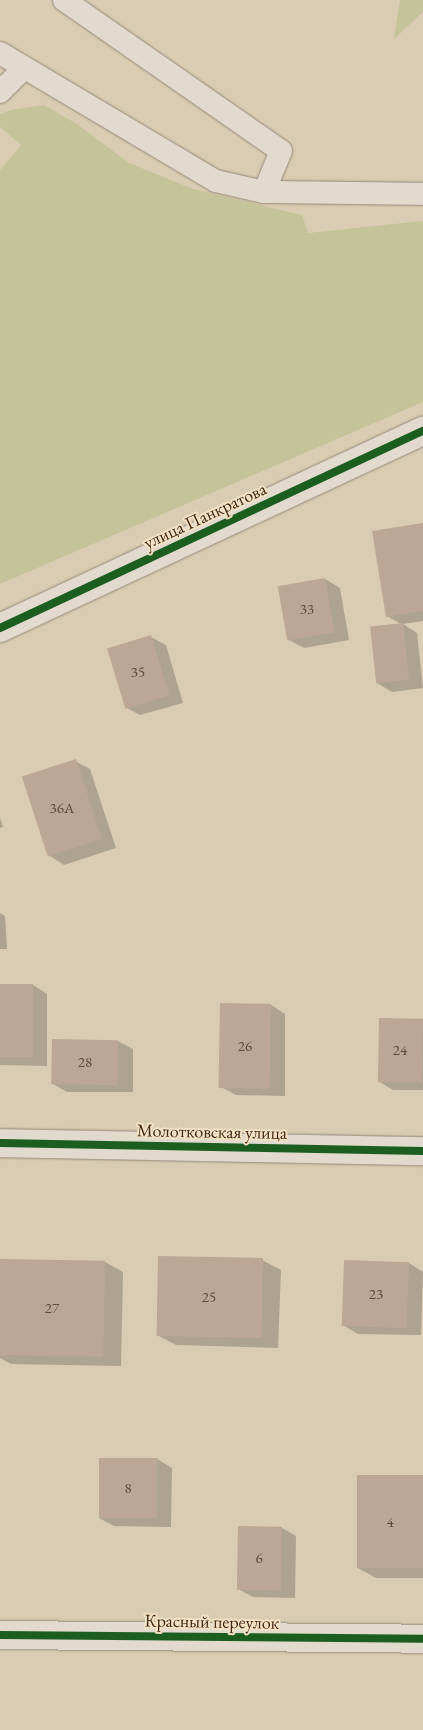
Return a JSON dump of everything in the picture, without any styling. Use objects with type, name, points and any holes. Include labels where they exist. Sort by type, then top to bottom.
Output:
[{"type":"street","name":"улица Панкратова","points":[[0,628],[423,431]]},
{"type":"street","name":"Молотковская улица","points":[[0,1143],[423,1150]]},
{"type":"street","name":"Красный переулок","points":[[0,1635],[423,1639]]},
{"type":"lane","points":[[64,0],[281,151],[264,192]]},
{"type":"lane","points":[[1,55],[216,181],[264,192],[423,194]]},
{"type":"lane","points":[[0,92],[24,68]]},
{"type":"shaded area","points":[[400,0],[423,0],[423,12],[394,39]]},
{"type":"shaded area","points":[[44,105],[77,124],[129,163],[193,189],[302,215],[308,233],[423,221],[423,402],[0,584],[0,170],[21,145],[0,127],[0,114],[11,110]]},
{"type":"building","points":[[423,523],[423,611],[386,617],[372,531]]},
{"type":"building","points":[[325,578],[335,632],[287,640],[278,586]]},
{"type":"building","points":[[403,623],[409,680],[376,683],[370,626]]},
{"type":"building","points":[[151,635],[169,695],[125,709],[107,648]]},
{"type":"building","points":[[76,759],[102,839],[48,857],[22,777]]},
{"type":"building","points":[[0,984],[33,984],[33,1057],[0,1057]]},
{"type":"building","points":[[220,1003],[271,1004],[270,1089],[219,1088]]},
{"type":"building","points":[[379,1018],[423,1019],[422,1083],[378,1082]]},
{"type":"building","points":[[52,1039],[118,1040],[117,1085],[51,1084]]},
{"type":"building","points":[[158,1256],[263,1258],[262,1338],[157,1336]]},
{"type":"building","points":[[0,1259],[105,1261],[103,1357],[0,1355]]},
{"type":"building","points":[[344,1260],[409,1262],[407,1328],[342,1326]]},
{"type":"building","points":[[99,1458],[157,1458],[157,1518],[99,1518]]},
{"type":"building","points":[[357,1475],[423,1475],[423,1568],[357,1568]]},
{"type":"building","points":[[238,1526],[282,1527],[281,1591],[237,1590]]},
{"type":"cycle path","points":[[0,628],[423,431]]},
{"type":"cycle path","points":[[0,1143],[423,1151]]},
{"type":"cycle path","points":[[0,1635],[423,1639]]}]
